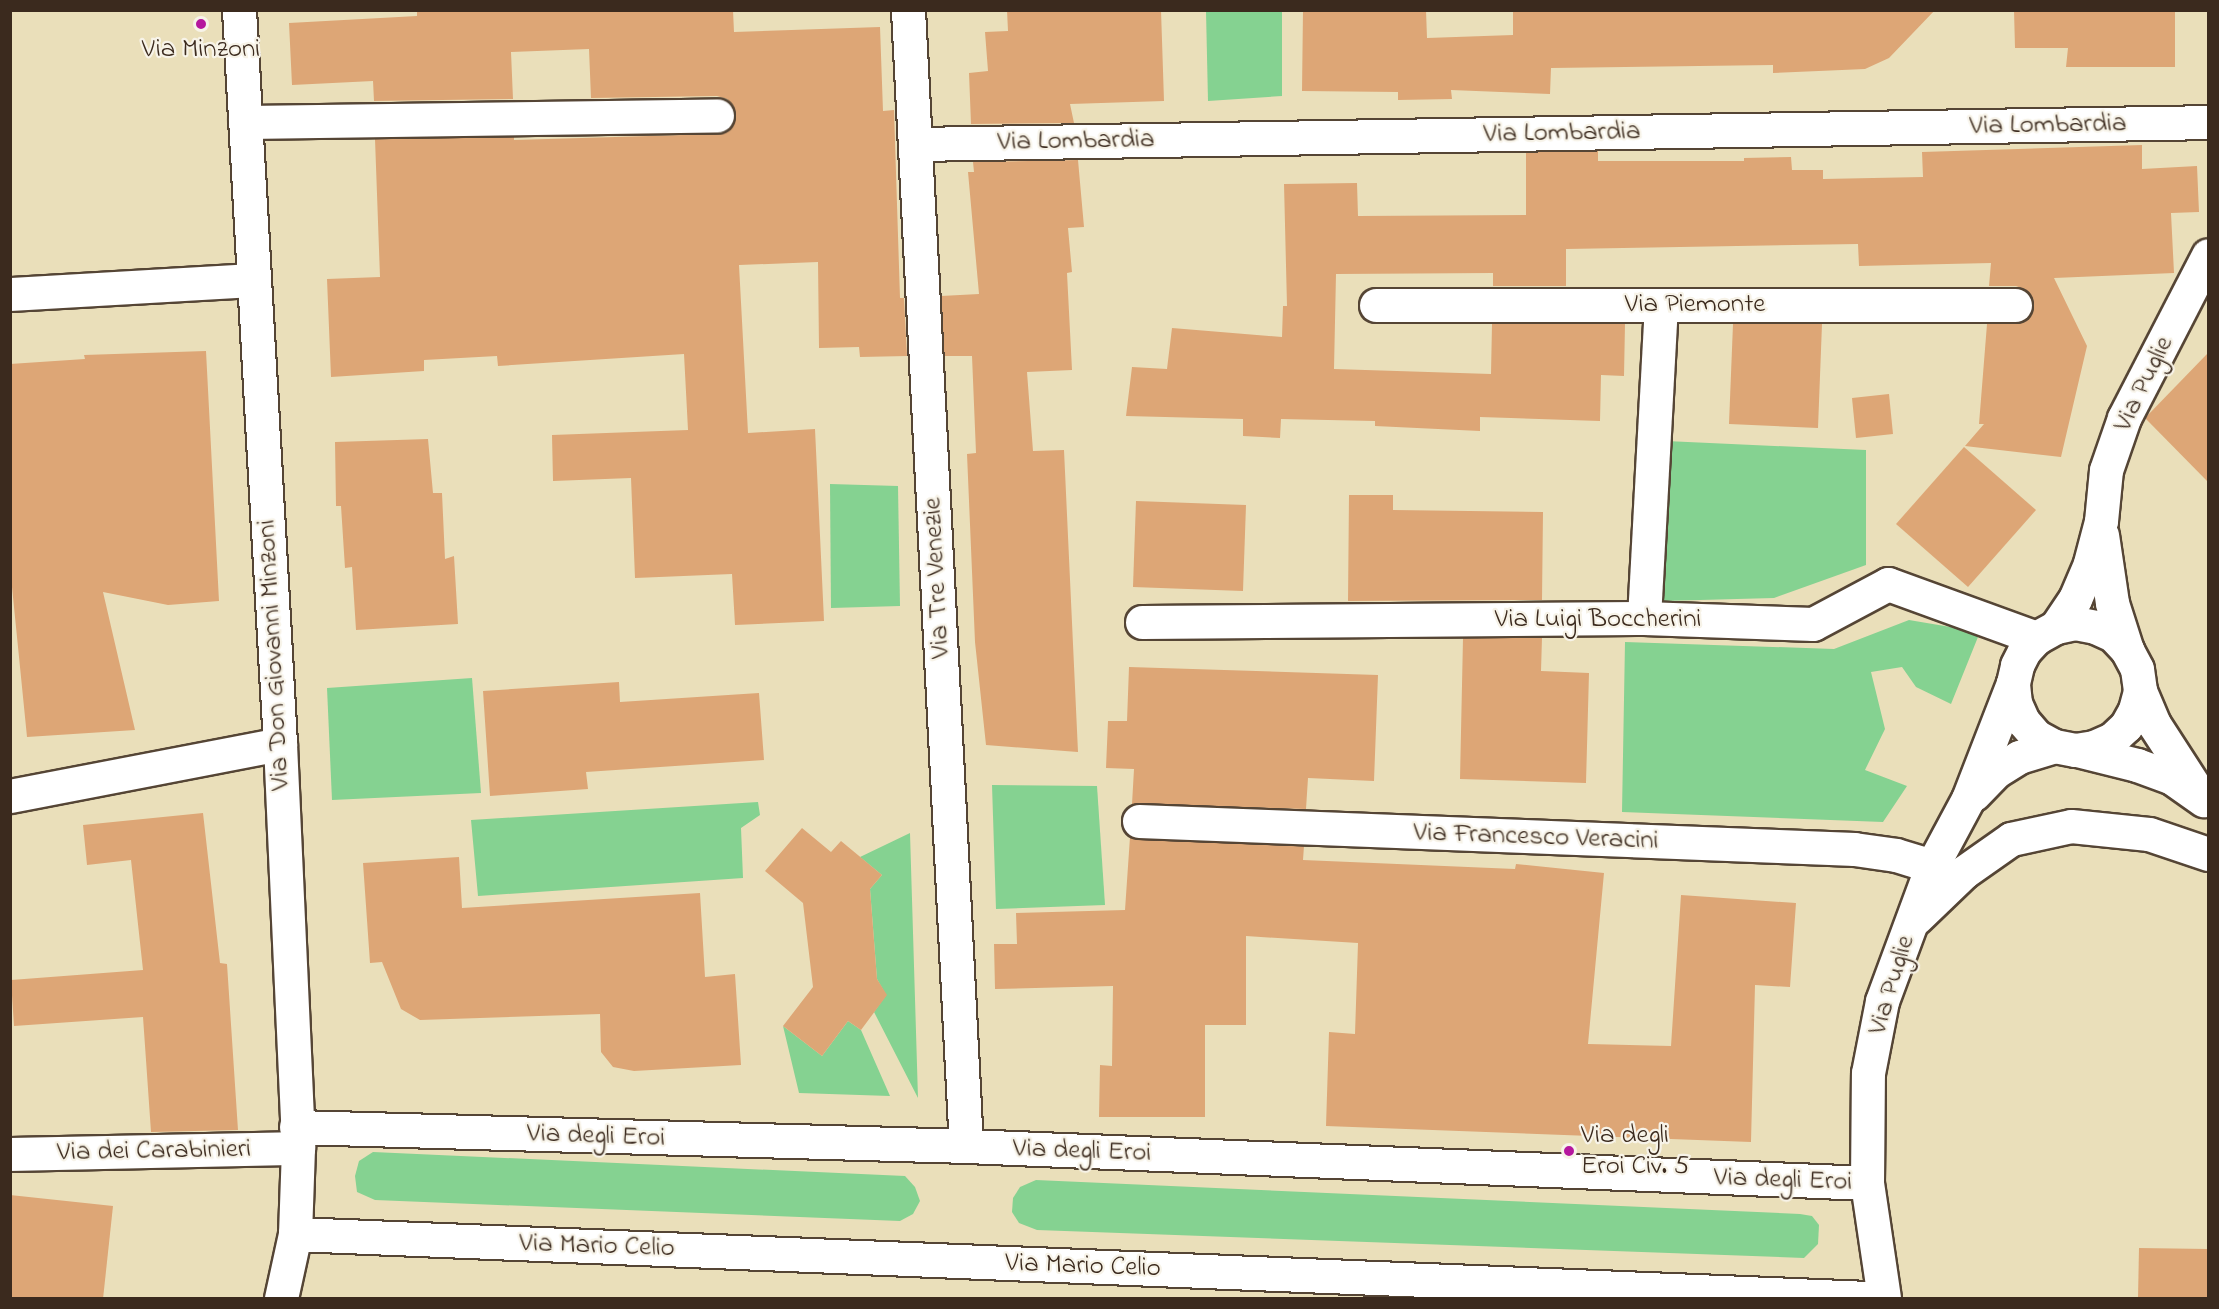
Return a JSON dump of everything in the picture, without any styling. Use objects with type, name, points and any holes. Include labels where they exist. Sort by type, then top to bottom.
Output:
[{"type":"street","name":"Via Don Giovanni Minzoni","points":[[239,10],[280,744],[297,1138],[295,1234],[281,1299]]},
{"type":"street","name":"Via Tre Venezie","points":[[908,10],[966,1146]]},
{"type":"street","points":[[245,122],[717,115]]},
{"type":"street","name":"Via Lombardia","points":[[915,144],[2208,122]]},
{"type":"street","name":"Via Puglie","points":[[2046,632],[2075,599],[2090,563],[2101,521],[2106,470],[2124,418],[2208,255]]},
{"type":"street","points":[[10,294],[254,280]]},
{"type":"street","name":"Via Piemonte","points":[[1376,305],[2015,305]]},
{"type":"street","points":[[1644,618],[1661,305]]},
{"type":"street","name":"Via Puglie","points":[[2101,521],[2112,603],[2127,650]]},
{"type":"street","name":"Via Luigi Boccherini","points":[[1142,622],[1644,618],[1813,624],[1888,584],[2046,632]]},
{"type":"street","points":[[2075,623],[2095,627],[2113,635],[2127,650],[2137,669],[2140,691],[2154,724],[2206,802],[2172,778],[2137,765],[2065,748],[2036,736],[2023,721],[2015,703],[2013,683],[2024,651],[2046,632],[2075,623]]},
{"type":"street","name":"Via Puglie","points":[[1884,1299],[1867,1183],[1868,1073],[1881,1001],[1932,866],[1968,799],[2013,683]]},
{"type":"street","points":[[2065,748],[2094,747],[2112,739],[2126,726],[2135,710],[2140,691]]},
{"type":"street","points":[[10,796],[280,744]]},
{"type":"street","name":"Via Puglie","points":[[1968,799],[1995,772],[2019,757],[2065,748]]},
{"type":"street","name":"Via Francesco Veracini","points":[[1139,821],[1854,849],[1896,855],[1932,866]]},
{"type":"street","points":[[1910,923],[1965,872],[2011,839],[2071,826],[2149,834],[2208,854]]},
{"type":"street","name":"Via degli Eroi","points":[[297,1138],[966,1146],[1867,1183]]},
{"type":"street","name":"Via dei Carabinieri","points":[[10,1154],[297,1138]]},
{"type":"street","name":"Via Mario Celio","points":[[295,1234],[1870,1299]]},
{"type":"green space","points":[[1206,11],[1282,11],[1282,96],[1208,101]]},
{"type":"green space","points":[[1666,441],[1866,450],[1866,565],[1774,598],[1663,601]]},
{"type":"green space","points":[[830,484],[898,486],[900,606],[831,608]]},
{"type":"green space","points":[[1909,620],[1980,632],[1951,704],[1916,687],[1902,667],[1871,672],[1885,729],[1865,770],[1907,786],[1883,822],[1622,812],[1625,642],[1834,649]]},
{"type":"green space","points":[[472,678],[481,793],[332,800],[327,688]]},
{"type":"green space","points":[[992,785],[1097,786],[1105,905],[996,909]]},
{"type":"green space","points":[[758,802],[760,815],[741,828],[743,878],[478,896],[471,820]]},
{"type":"green space","points":[[910,833],[918,1098],[874,1012],[886,995],[877,979],[870,889],[882,875],[860,857]]},
{"type":"green space","points":[[848,1021],[861,1030],[890,1096],[799,1093],[783,1026],[822,1056]]},
{"type":"green space","points":[[373,1152],[905,1176],[915,1187],[920,1201],[913,1214],[900,1221],[375,1200],[357,1192],[355,1176],[359,1161]]},
{"type":"green space","points":[[1036,1180],[1800,1214],[1812,1216],[1819,1225],[1818,1244],[1804,1258],[1037,1230],[1019,1223],[1012,1212],[1013,1198],[1020,1187]]},
{"type":"building","points":[[417,10],[733,10],[734,32],[880,27],[883,111],[894,110],[900,298],[904,298],[907,356],[860,357],[859,347],[819,348],[818,262],[739,265],[748,433],[815,429],[824,621],[735,625],[732,574],[635,578],[631,478],[553,481],[552,435],[688,430],[684,354],[498,366],[497,356],[424,360],[424,371],[331,377],[327,279],[380,277],[375,139],[514,137],[514,140],[717,134],[727,131],[734,124],[736,115],[733,105],[727,99],[717,96],[591,98],[589,49],[511,52],[513,99],[374,101],[373,81],[292,85],[289,23],[417,16]]},
{"type":"building","points":[[1007,10],[1161,10],[1164,101],[1070,104],[1074,123],[971,124],[969,73],[988,71],[985,32],[1008,31]]},
{"type":"building","points":[[1303,10],[1426,10],[1427,38],[1513,35],[1513,10],[1935,10],[1889,58],[1865,69],[1773,73],[1773,65],[1551,68],[1550,94],[1451,90],[1452,99],[1398,100],[1398,92],[1302,91]]},
{"type":"building","points":[[2014,10],[2175,10],[2175,67],[2066,67],[2068,48],[2015,48]]},
{"type":"building","points":[[2142,145],[2142,169],[2197,166],[2199,212],[2171,213],[2174,273],[2054,278],[2087,346],[2061,457],[1965,446],[1984,424],[1979,424],[1987,324],[2015,324],[2025,321],[2034,306],[2031,295],[2016,286],[1989,286],[1991,263],[1859,266],[1858,244],[1566,249],[1566,286],[1493,286],[1493,273],[1336,274],[1334,369],[1491,374],[1492,324],[1625,324],[1624,376],[1601,375],[1600,421],[1480,417],[1480,431],[1375,426],[1375,421],[1281,419],[1280,438],[1243,436],[1243,419],[1126,416],[1132,367],[1167,369],[1172,328],[1282,337],[1283,306],[1287,306],[1284,184],[1357,183],[1358,216],[1526,215],[1526,152],[1598,151],[1598,161],[1744,161],[1744,158],[1791,157],[1792,170],[1823,170],[1823,179],[1923,177],[1922,152]]},
{"type":"building","points":[[1078,160],[1084,227],[1068,228],[1072,272],[1067,273],[1072,370],[1027,372],[1033,451],[1064,450],[1078,752],[986,745],[975,642],[967,454],[976,453],[972,356],[944,356],[941,296],[979,294],[968,172],[974,172],[973,162]]},
{"type":"building","points":[[1733,324],[1822,324],[1818,428],[1729,424]]},
{"type":"building","points":[[206,351],[219,601],[168,605],[103,592],[135,730],[27,737],[10,567],[10,364],[85,359],[84,355]]},
{"type":"building","points":[[2208,353],[2208,482],[2145,418]]},
{"type":"building","points":[[1889,394],[1893,434],[1856,438],[1852,398]]},
{"type":"building","points":[[428,439],[433,493],[442,493],[445,559],[454,556],[458,624],[356,630],[352,567],[345,568],[341,506],[336,506],[335,442]]},
{"type":"building","points":[[1964,447],[2036,510],[1968,587],[1896,524]]},
{"type":"building","points":[[1349,495],[1393,495],[1393,510],[1543,512],[1542,600],[1348,601]]},
{"type":"building","points":[[1136,501],[1246,505],[1243,591],[1133,587]]},
{"type":"building","points":[[1463,638],[1542,638],[1541,671],[1589,673],[1586,783],[1460,779]]},
{"type":"building","points":[[1129,667],[1378,675],[1374,781],[1308,778],[1306,809],[1132,804],[1134,769],[1106,768],[1108,721],[1127,721]]},
{"type":"building","points":[[619,682],[620,702],[759,693],[764,760],[586,772],[588,789],[490,796],[483,691]]},
{"type":"building","points":[[203,813],[220,963],[227,964],[238,1130],[151,1132],[143,1017],[14,1026],[11,980],[143,970],[131,860],[87,865],[83,825]]},
{"type":"building","points":[[802,828],[831,852],[841,841],[882,875],[870,889],[877,979],[887,995],[861,1030],[848,1021],[822,1056],[783,1026],[813,987],[803,903],[765,871]]},
{"type":"building","points":[[1130,837],[1304,846],[1303,860],[1515,869],[1516,864],[1604,873],[1588,1044],[1671,1046],[1681,895],[1796,903],[1790,987],[1755,985],[1751,1142],[1326,1126],[1329,1032],[1355,1034],[1358,943],[1246,936],[1246,1025],[1205,1025],[1205,1117],[1099,1117],[1100,1065],[1112,1066],[1113,986],[995,989],[994,944],[1017,944],[1016,913],[1125,910]]},
{"type":"building","points":[[459,857],[462,908],[700,893],[705,977],[735,974],[741,1065],[634,1071],[613,1067],[601,1052],[600,1014],[420,1020],[401,1009],[382,962],[370,963],[363,863]]},
{"type":"building","points":[[10,1195],[113,1206],[103,1299],[10,1299]]},
{"type":"building","points":[[2139,1248],[2208,1249],[2208,1299],[2138,1299]]},
{"type":"place","name":"Via Minzoni","points":[[201,24]]},
{"type":"place","name":"Via degli Eroi Civ. 5","points":[[1569,1151]]}]
